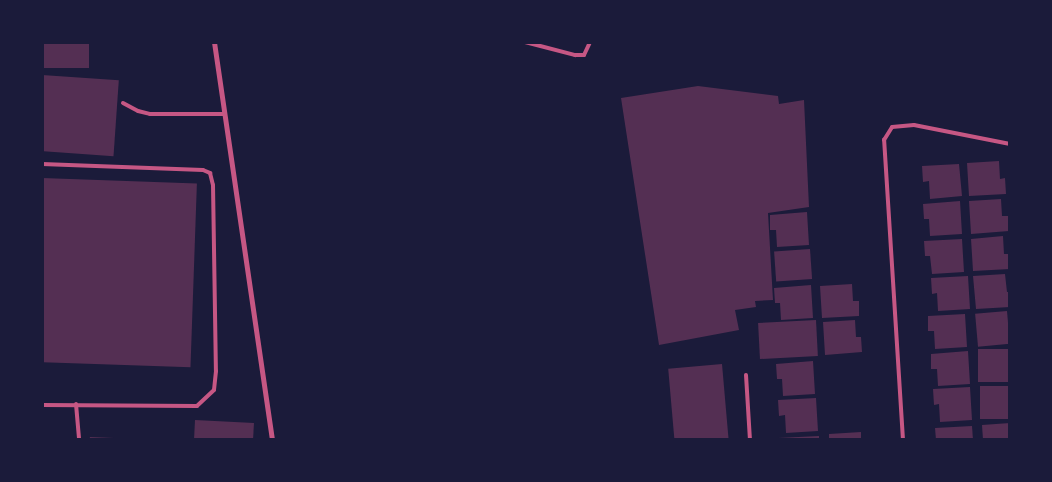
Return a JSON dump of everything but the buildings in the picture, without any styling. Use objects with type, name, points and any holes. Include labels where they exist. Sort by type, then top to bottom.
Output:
[{"type":"street","points":[[214,42],[272,440]]},
{"type":"lane","points":[[525,42],[574,55],[584,55],[590,42]]},
{"type":"lane","points":[[123,103],[138,111],[150,114],[225,114]]},
{"type":"lane","points":[[903,440],[884,140],[892,127],[914,125],[1010,144]]},
{"type":"lane","points":[[42,164],[202,170],[210,173],[213,185],[216,371],[214,390],[197,406],[42,405]]},
{"type":"lane","points":[[746,375],[750,440]]},
{"type":"lane","points":[[76,404],[79,440]]}]
